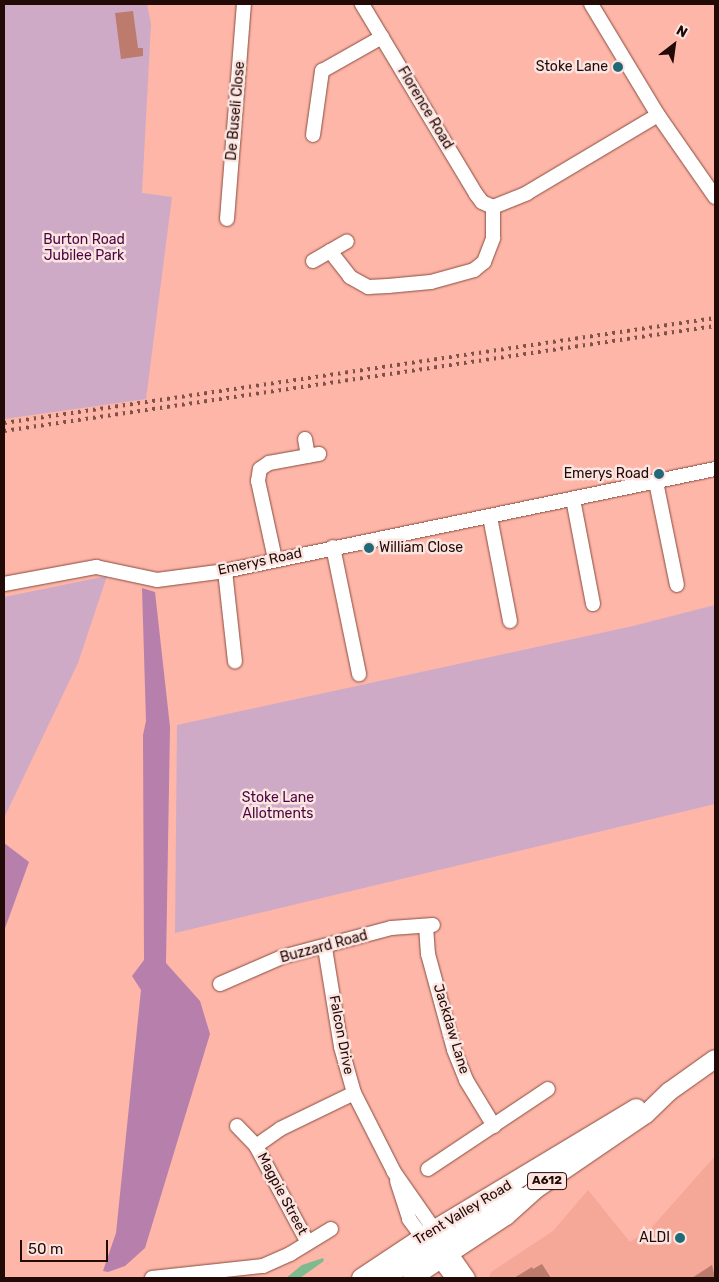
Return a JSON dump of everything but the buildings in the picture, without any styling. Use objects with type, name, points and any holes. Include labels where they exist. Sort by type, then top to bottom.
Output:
[{"type":"main road","name":"Trent Valley Road","points":[[362,1278],[506,1216],[536,1189],[646,1114],[670,1091],[715,1059]]},
{"type":"main road","name":"Trent Valley Road","points":[[412,1278],[437,1245],[640,1106],[670,1091]]},
{"type":"main road","name":"A612","points":[[384,1278],[437,1245]]},
{"type":"street","name":"De Buseli Close","points":[[227,219],[244,4]]},
{"type":"street","name":"Florence Road","points":[[362,4],[476,194],[482,202],[493,207]]},
{"type":"street","points":[[591,4],[658,115],[715,197]]},
{"type":"street","points":[[313,135],[319,76],[330,66],[382,37]]},
{"type":"street","points":[[330,251],[350,277],[368,287],[431,282],[461,276],[484,262],[492,250],[493,207],[527,193],[658,115]]},
{"type":"street","points":[[314,261],[347,241]]},
{"type":"street","points":[[275,559],[258,481],[260,469],[269,463],[314,455],[305,439]]},
{"type":"street","name":"Emerys Road","points":[[4,582],[96,566],[157,580],[225,570],[490,517],[715,469]]},
{"type":"street","points":[[656,482],[677,585]]},
{"type":"street","points":[[573,499],[593,605]]},
{"type":"street","points":[[490,517],[510,621]]},
{"type":"street","points":[[333,547],[359,674]]},
{"type":"street","points":[[225,570],[235,661]]},
{"type":"street","name":"Buzzard Road","points":[[220,984],[282,957],[325,948],[391,928],[429,926]]},
{"type":"street","name":"Jackdaw Lane","points":[[429,926],[428,954],[454,1050],[466,1080],[494,1126]]},
{"type":"street","name":"Falcon Drive","points":[[325,948],[342,1054],[354,1093],[394,1172],[408,1219],[437,1245]]},
{"type":"street","points":[[428,1169],[548,1089]]},
{"type":"street","name":"Magpie Street","points":[[256,1146],[280,1128],[354,1093]]},
{"type":"street","name":"Magpie Street","points":[[237,1126],[256,1146],[308,1243]]},
{"type":"street","name":"Magpie Street","points":[[152,1278],[257,1267],[281,1259],[331,1229]]},
{"type":"street","points":[[437,1245],[452,1278]]},
{"type":"street","points":[[437,1245],[468,1278]]},
{"type":"shaded area","points":[[142,588],[155,592],[170,727],[166,963],[200,1001],[210,1034],[145,1248],[125,1266],[108,1272],[103,1271],[116,1233],[141,990],[132,976],[144,960],[143,735],[146,721]]},
{"type":"shaded area","points":[[4,843],[29,862],[4,931]]},
{"type":"shaded area","points":[[715,1156],[715,1278],[489,1278],[491,1272],[553,1231],[588,1190],[630,1242],[652,1227]]},
{"type":"shaded area","points":[[323,1258],[324,1261],[300,1278],[286,1278],[302,1265]]},
{"type":"green space","name":"Burton Road Jubilee Park","points":[[4,4],[147,4],[151,24],[142,193],[172,197],[146,399],[4,419]]},
{"type":"green space","points":[[107,576],[78,663],[4,818],[4,597]]},
{"type":"green space","name":"Stoke Lane Allotments","points":[[715,605],[715,804],[175,933],[177,725],[633,626]]},
{"type":"railway","points":[[4,423],[715,318]]},
{"type":"railway","points":[[4,431],[715,326]]},
{"type":"place","name":"Stoke Lane","points":[[618,67]]},
{"type":"place","name":"Emerys Road","points":[[659,474]]},
{"type":"place","name":"William Close","points":[[369,548]]},
{"type":"place","name":"ALDI","points":[[680,1238]]}]
